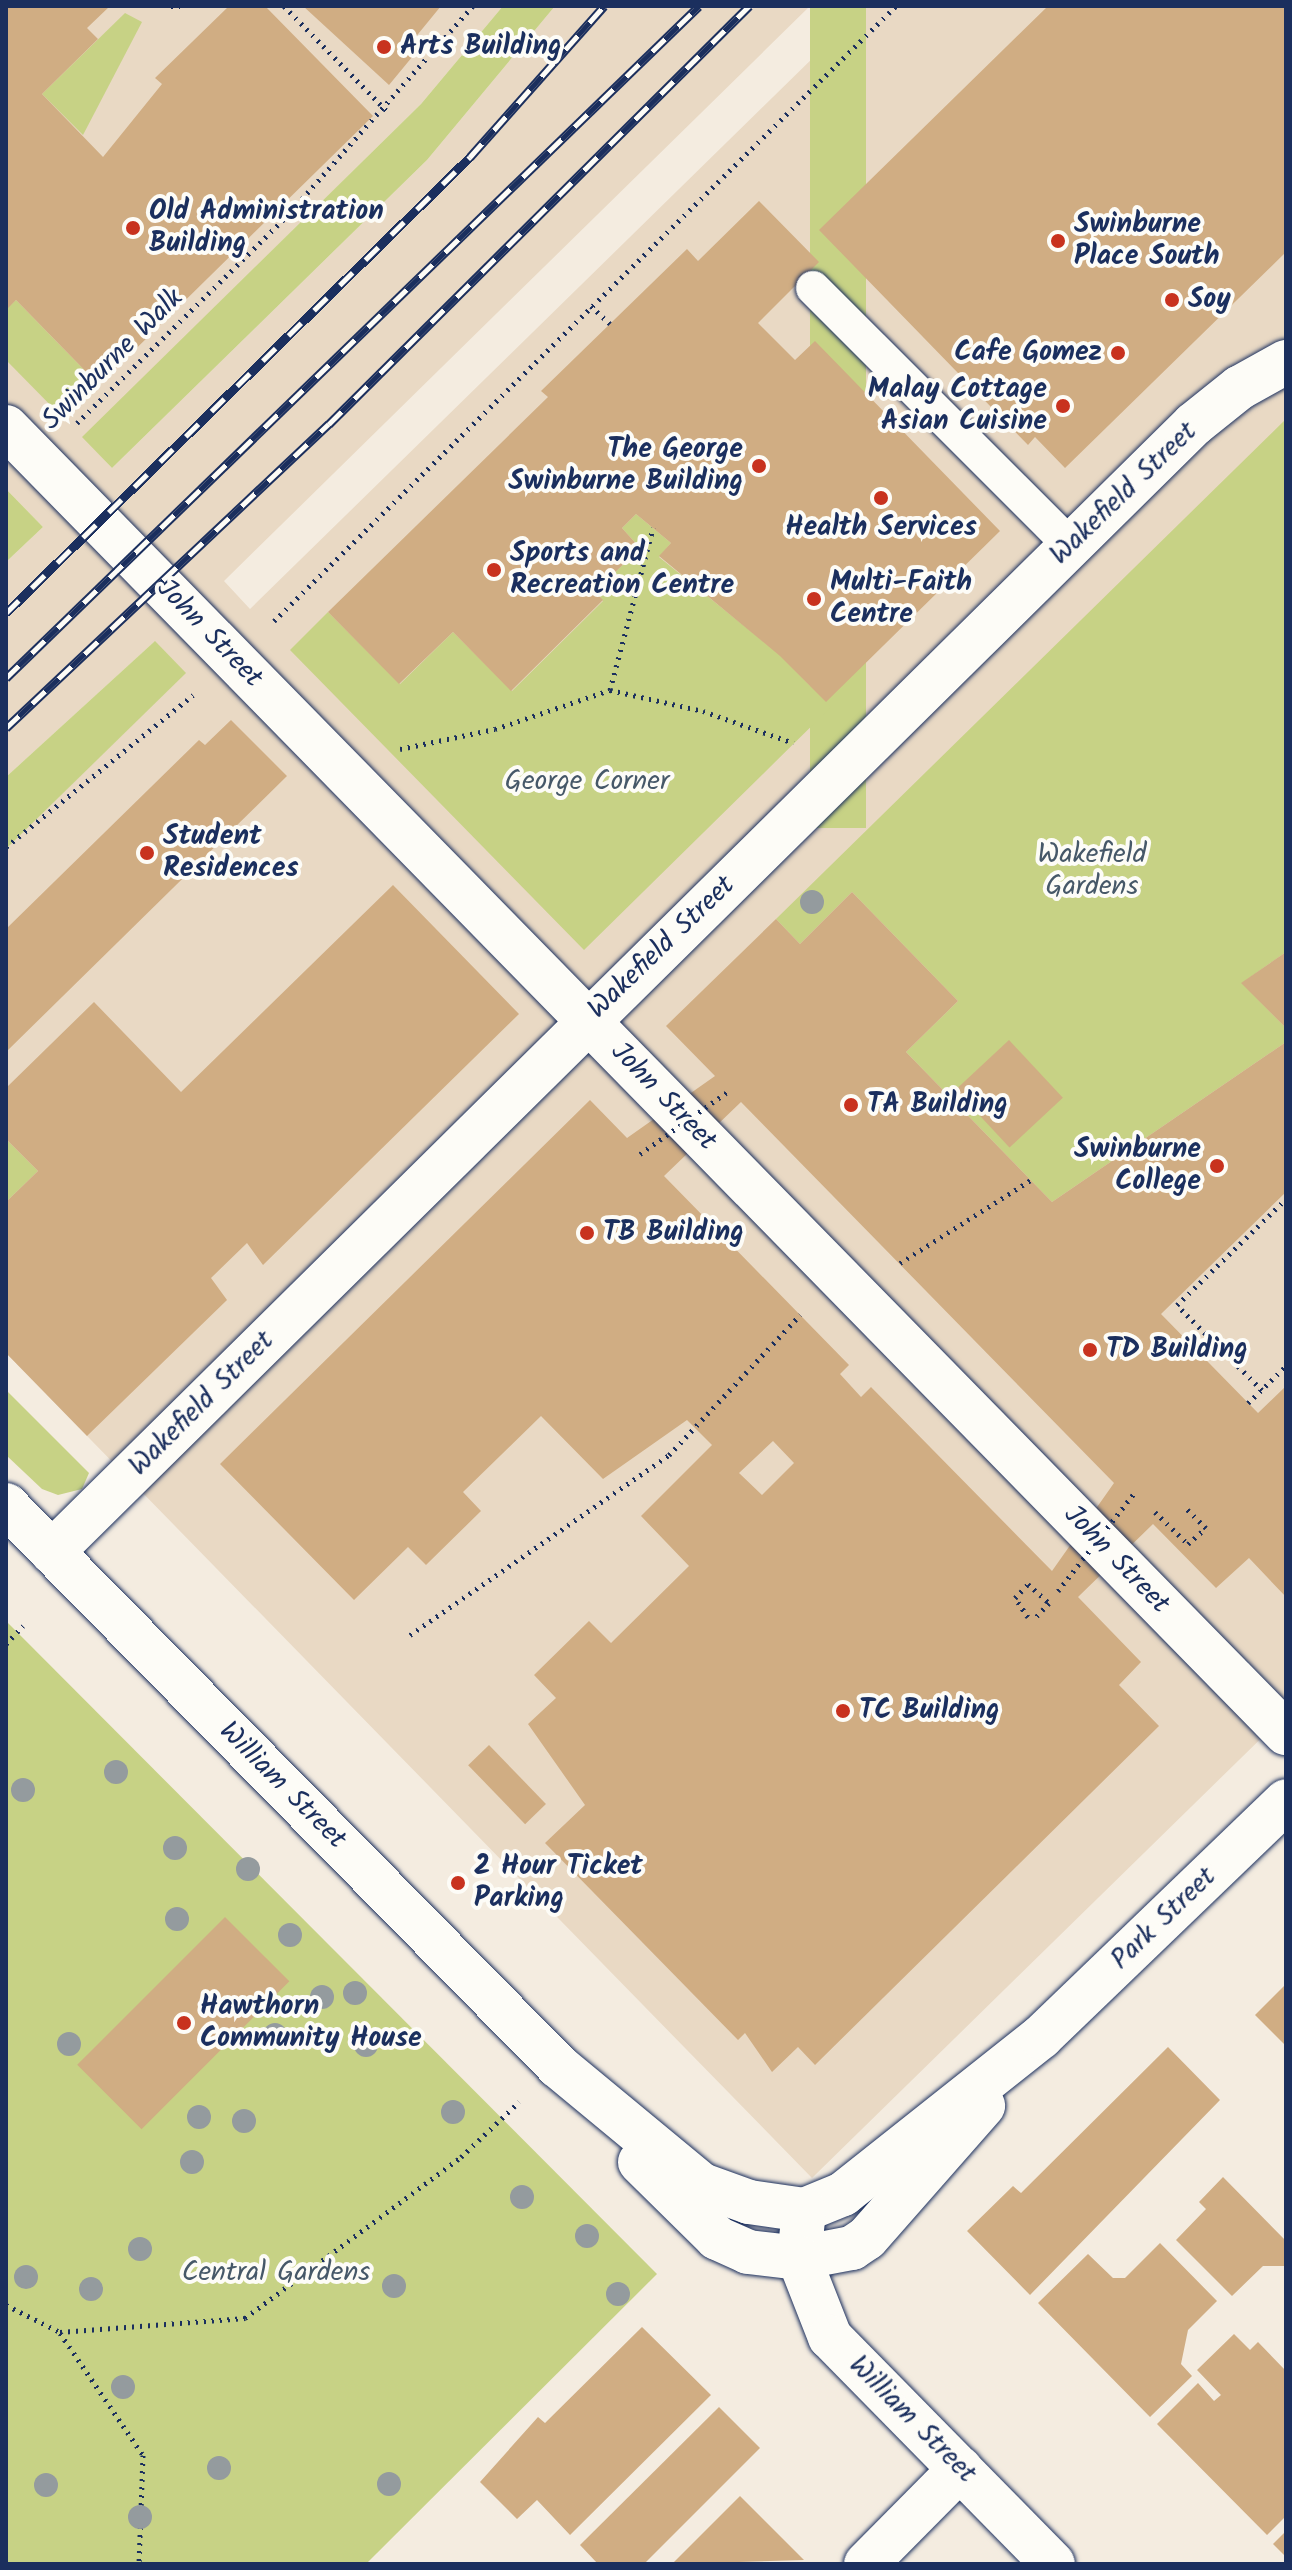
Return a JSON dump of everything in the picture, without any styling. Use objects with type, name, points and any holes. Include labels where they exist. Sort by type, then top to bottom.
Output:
[{"type":"street","name":"Wakefield Street","points":[[52,1552],[1194,424],[1239,388],[1286,362]]},
{"type":"street","name":"John Street","points":[[6,427],[1286,1733]]},
{"type":"street","name":"William Street","points":[[6,1505],[558,2066],[699,2224],[748,2252],[799,2258]]},
{"type":"street","name":"Park Street","points":[[804,2210],[843,2194],[1041,2037],[1286,1801]]},
{"type":"street","name":"Park Street","points":[[799,2258],[852,2248],[878,2228],[1041,2037]]},
{"type":"street","name":"William Street","points":[[558,2066],[702,2185],[749,2202],[804,2210],[799,2258],[830,2337],[1053,2564]]},
{"type":"street","points":[[866,2564],[960,2469]]},
{"type":"lane","points":[[813,288],[1071,546]]},
{"type":"path","points":[[171,6],[180,6]]},
{"type":"path","points":[[284,6],[386,110]]},
{"type":"path","name":"Swinburne Walk","points":[[40,461],[386,110],[473,6]]},
{"type":"path","points":[[6,847],[235,661],[896,6]]},
{"type":"path","points":[[591,306],[610,324]]},
{"type":"path","points":[[610,690],[653,528]]},
{"type":"path","points":[[336,765],[495,729],[610,690],[703,711],[795,744]]},
{"type":"path","points":[[640,1154],[730,1090]]},
{"type":"path","points":[[410,1635],[669,1455],[846,1284],[1031,1180]]},
{"type":"path","points":[[1262,1390],[1177,1305],[1286,1199]]},
{"type":"path","points":[[1248,1403],[1286,1366]]},
{"type":"path","points":[[1058,1591],[1135,1492]]},
{"type":"path","points":[[1155,1512],[1188,1544],[1206,1528],[1187,1509]]},
{"type":"path","points":[[1028,1584],[1049,1603],[1031,1618],[1015,1598],[1028,1584]]},
{"type":"path","points":[[6,1644],[23,1626]]},
{"type":"path","points":[[60,2332],[245,2318],[461,2157],[558,2066]]},
{"type":"path","points":[[6,2305],[60,2332],[143,2455],[139,2564]]},
{"type":"shaded area","points":[[6,6],[503,6],[421,104],[83,437],[112,468],[427,160],[555,6],[810,6],[224,581],[250,609],[866,6],[1286,6],[1286,1714],[812,2178],[6,1353],[6,849],[185,673],[154,642],[6,777],[6,562],[43,527],[6,489]]},
{"type":"green space","points":[[503,6],[555,6],[427,160],[112,468],[82,437],[421,104]]},
{"type":"green space","points":[[810,6],[866,6],[866,828],[810,828]]},
{"type":"green space","points":[[125,13],[142,22],[83,135],[42,94]]},
{"type":"green space","points":[[16,300],[99,385],[64,419],[6,360],[6,309]]},
{"type":"green space","name":"Wakefield Gardens","points":[[1286,419],[1286,952],[1242,983],[1286,1028],[1286,1042],[1052,1202],[906,1052],[958,1001],[852,892],[800,944],[776,919]]},
{"type":"green space","points":[[6,489],[43,527],[6,562]]},
{"type":"green space","name":"George Corner","points":[[636,514],[671,543],[659,557],[780,655],[831,707],[584,950],[290,650],[328,612],[400,684],[453,632],[512,691],[603,601],[595,592],[640,548],[622,528]]},
{"type":"green space","points":[[155,641],[186,673],[6,849],[6,777]]},
{"type":"green space","points":[[6,1139],[38,1171],[6,1202]]},
{"type":"green space","points":[[6,1390],[89,1473],[82,1489],[58,1495],[42,1489],[6,1455]]},
{"type":"green space","name":"Central Gardens","points":[[6,1621],[657,2274],[366,2564],[6,2564]]},
{"type":"building","name":"Old Administration Building","points":[[6,6],[110,6],[87,28],[98,39],[42,94],[103,157],[162,84],[155,78],[229,6],[265,6],[373,116],[99,385],[16,300],[6,310]]},
{"type":"building","name":"Arts Building","points":[[303,6],[441,6],[414,39],[422,45],[389,85]]},
{"type":"building","name":"Swinburne Place South","points":[[1048,6],[1286,6],[1286,252],[1065,468],[1035,437],[1028,445],[819,230]]},
{"type":"building","name":"The George Swinburne Building","points":[[759,201],[819,262],[758,323],[795,360],[815,341],[1000,531],[826,702],[780,656],[659,556],[671,543],[636,514],[622,528],[640,548],[595,592],[603,600],[511,691],[453,632],[399,684],[328,612],[548,397],[541,391],[687,249],[698,261]]},
{"type":"building","name":"Student Residences","points":[[231,720],[287,776],[6,1052],[6,929],[199,740],[205,745]]},
{"type":"building","points":[[393,885],[519,1014],[263,1265],[247,1243],[211,1278],[227,1300],[87,1436],[6,1353],[6,1202],[38,1171],[6,1139],[6,1088],[94,1002],[181,1092]]},
{"type":"building","points":[[852,892],[958,1001],[906,1052],[1052,1202],[1286,1042],[1286,1192],[1161,1314],[1258,1413],[1286,1386],[1286,1597],[1249,1558],[1216,1588],[1153,1524],[1078,1597],[1141,1662],[1119,1685],[1159,1726],[815,2065],[798,2047],[772,2072],[745,2033],[738,2040],[545,1843],[585,1805],[528,1724],[556,1698],[534,1675],[589,1621],[611,1643],[689,1566],[641,1516],[712,1445],[687,1420],[603,1479],[541,1416],[463,1492],[481,1511],[426,1565],[408,1547],[354,1600],[220,1464],[590,1100],[627,1138],[715,1076],[666,1026],[776,919],[800,944]],"holes":[[[741,1102],[1114,1483],[1052,1571],[871,1387],[861,1397],[840,1374],[849,1365],[664,1176]],[[773,1441],[794,1463],[762,1495],[739,1473]]]},
{"type":"building","points":[[1286,952],[1286,1028],[1241,983]]},
{"type":"building","points":[[1009,1040],[1063,1098],[1009,1148],[956,1090]]},
{"type":"building","points":[[489,1745],[546,1804],[525,1824],[468,1765]]},
{"type":"building","points":[[225,1917],[289,1981],[142,2129],[77,2065]]},
{"type":"building","points":[[1286,1984],[1286,2046],[1255,2015]]},
{"type":"building","points":[[1168,2047],[1220,2100],[1030,2295],[967,2231],[1013,2186],[1021,2193]]},
{"type":"building","points":[[1223,2177],[1286,2241],[1286,2266],[1263,2266],[1232,2296],[1176,2240],[1206,2209],[1199,2202]]},
{"type":"building","points":[[1160,2243],[1217,2301],[1188,2330],[1181,2364],[1192,2376],[1150,2417],[1038,2303],[1088,2254],[1113,2278],[1125,2278]]},
{"type":"building","points":[[642,2327],[711,2395],[570,2535],[537,2500],[517,2519],[480,2482],[538,2417],[545,2423]]},
{"type":"building","points":[[1234,2334],[1250,2350],[1258,2342],[1286,2371],[1286,2516],[1267,2535],[1157,2424],[1198,2383],[1214,2401],[1221,2395],[1197,2370]]},
{"type":"building","points":[[719,2407],[760,2448],[644,2564],[598,2564],[580,2545]]},
{"type":"building","points":[[740,2496],[804,2560],[672,2564]]},
{"type":"building","points":[[1286,2531],[1286,2557],[1273,2544]]},
{"type":"railway","points":[[6,613],[470,157],[604,6]]},
{"type":"railway","points":[[6,678],[699,6]]},
{"type":"railway","points":[[6,728],[329,424],[749,6]]},
{"type":"place","name":"Arts Building","points":[[384,47]]},
{"type":"place","name":"Old Administration Building","points":[[133,228]]},
{"type":"place","name":"Swinburne Place South","points":[[1058,241]]},
{"type":"place","name":"Soy","points":[[1172,300]]},
{"type":"place","name":"Cafe Gomez","points":[[1118,353]]},
{"type":"place","name":"Malay Cottage Asian Cuisine","points":[[1063,406]]},
{"type":"place","name":"The George Swinburne Building","points":[[759,466]]},
{"type":"place","name":"Health Services","points":[[881,498]]},
{"type":"place","name":"Sports and Recreation Centre","points":[[494,570]]},
{"type":"place","name":"Multi-Faith Centre","points":[[814,599]]},
{"type":"place","name":"Student Residences","points":[[147,853]]},
{"type":"place","name":"TA Building","points":[[851,1105]]},
{"type":"place","name":"Swinburne College","points":[[1217,1166]]},
{"type":"place","name":"TB Building","points":[[587,1233]]},
{"type":"place","name":"TD Building","points":[[1090,1350]]},
{"type":"place","name":"TC Building","points":[[843,1711]]},
{"type":"place","name":"2 Hour Ticket Parking","points":[[458,1883]]},
{"type":"place","name":"Hawthorn Community House","points":[[184,2023]]}]
